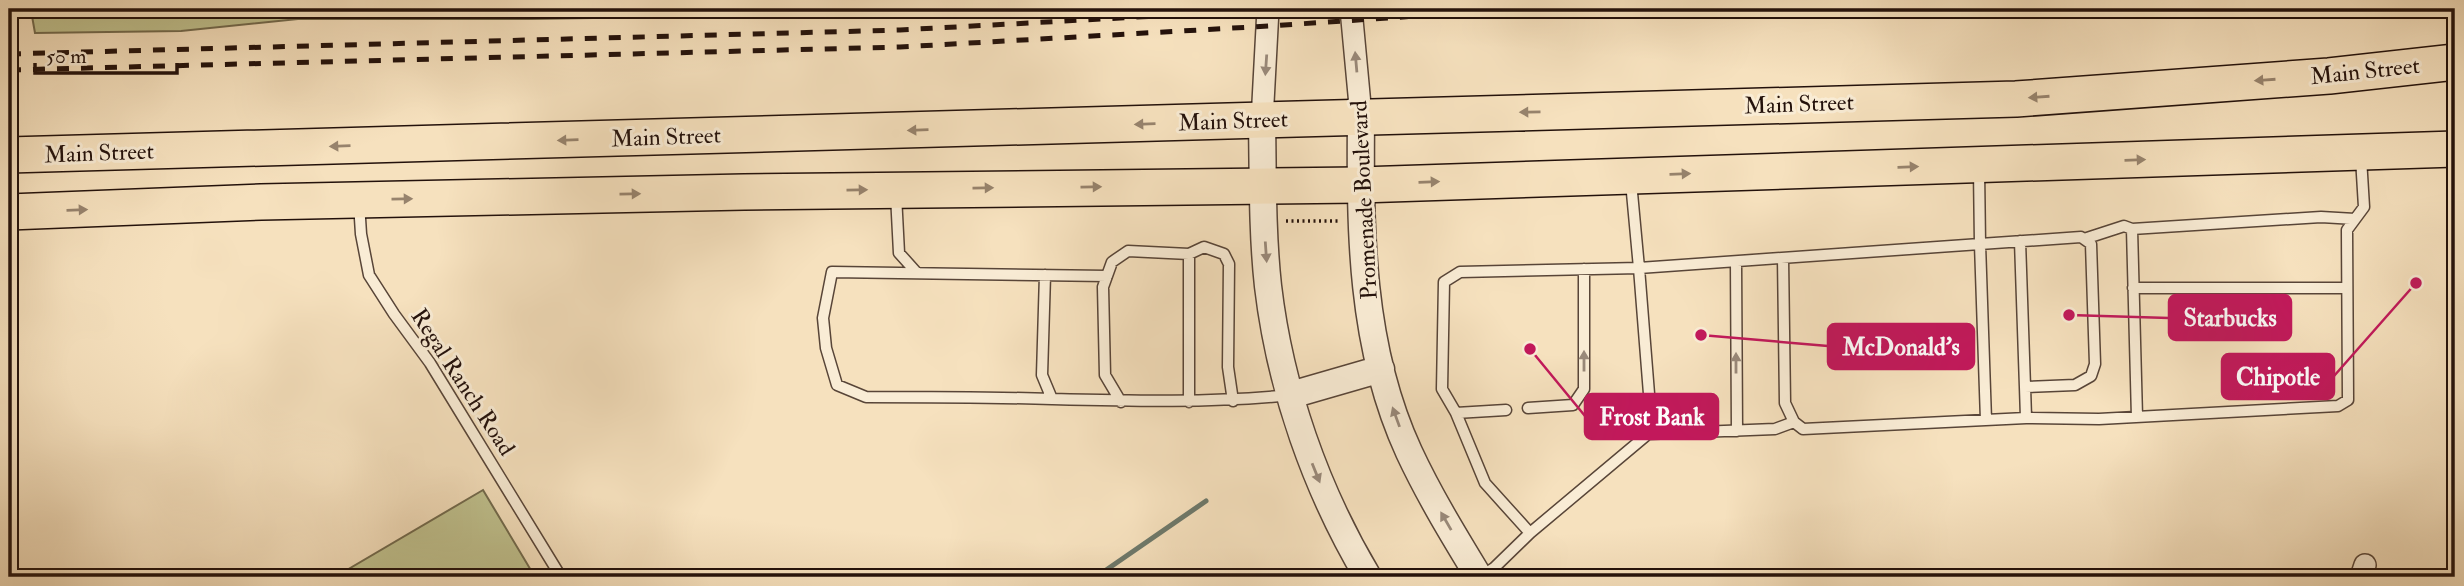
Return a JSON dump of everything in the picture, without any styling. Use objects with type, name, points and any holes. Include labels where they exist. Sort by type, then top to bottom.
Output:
[{"type":"highway","name":"Main Street","points":[[9,155],[2016,99],[2329,76],[2455,62]]},
{"type":"highway","points":[[9,212],[358,200],[895,189],[1360,185],[2455,149]]},
{"type":"street","points":[[1268,9],[1262,121],[1268,288],[1279,350],[1312,465],[1334,515],[1368,577]]},
{"type":"street","name":"Promenade Boulevard","points":[[1351,9],[1361,116],[1360,185],[1365,286],[1373,338],[1408,449],[1428,490],[1480,577]]},
{"type":"street","points":[[1291,395],[1381,369]]},
{"type":"lane","points":[[1783,258],[1785,403],[1794,422],[1803,429],[2026,418],[2137,417],[2338,405],[2348,400],[2347,230],[2364,207],[2361,152]]},
{"type":"lane","points":[[1979,165],[1986,420]]},
{"type":"lane","points":[[1630,176],[1651,419],[1648,434]]},
{"type":"lane","points":[[895,189],[899,253],[916,273]]},
{"type":"lane","name":"Regal Ranch Road","points":[[358,200],[369,275],[430,363],[561,577]]},
{"type":"lane","points":[[1530,533],[1485,483],[1456,413],[1442,389],[1444,282],[1460,272],[1639,268],[2020,241],[2084,239],[2124,226],[2132,229],[2321,217],[2355,219]]},
{"type":"lane","points":[[2132,229],[2137,417]]},
{"type":"lane","points":[[2025,387],[2075,385],[2091,376],[2095,364],[2091,244],[2084,239]]},
{"type":"lane","points":[[2020,241],[2026,418]]},
{"type":"lane","points":[[1121,402],[1105,375],[1103,286],[1112,262],[1128,251],[1189,254],[1205,247],[1224,254],[1229,264],[1228,367],[1233,401]]},
{"type":"lane","points":[[1189,254],[1189,402]]},
{"type":"lane","points":[[1736,262],[1737,431]]},
{"type":"lane","points":[[1528,408],[1573,405],[1584,389],[1584,269]]},
{"type":"lane","points":[[1107,276],[832,272],[823,318],[825,348],[837,385],[866,397],[1189,402],[1291,395]]},
{"type":"lane","points":[[1045,275],[1042,375],[1052,399]]},
{"type":"lane","points":[[2133,288],[2347,288]]},
{"type":"lane","points":[[1456,413],[1506,410]]},
{"type":"lane","points":[[1480,577],[1494,569],[1530,533],[1648,434],[1774,429],[1794,422]]},
{"type":"path","points":[[1280,221],[1344,220]]},
{"type":"green space","points":[[77,9],[921,9],[916,13],[531,19],[298,19],[181,31],[35,33],[32,16]]},
{"type":"green space","points":[[483,490],[535,577],[335,577]]},
{"type":"waterway","points":[[1096,577],[1206,501]]},
{"type":"railway","points":[[9,54],[900,30],[1284,9]]},
{"type":"railway","points":[[9,70],[900,47],[1520,9]]},
{"type":"place","name":"Chipotle","points":[[2416,283]]},
{"type":"place","name":"Starbucks","points":[[2069,315]]},
{"type":"place","name":"McDonald's","points":[[1701,335]]},
{"type":"place","name":"Frost Bank","points":[[1530,349]]}]
